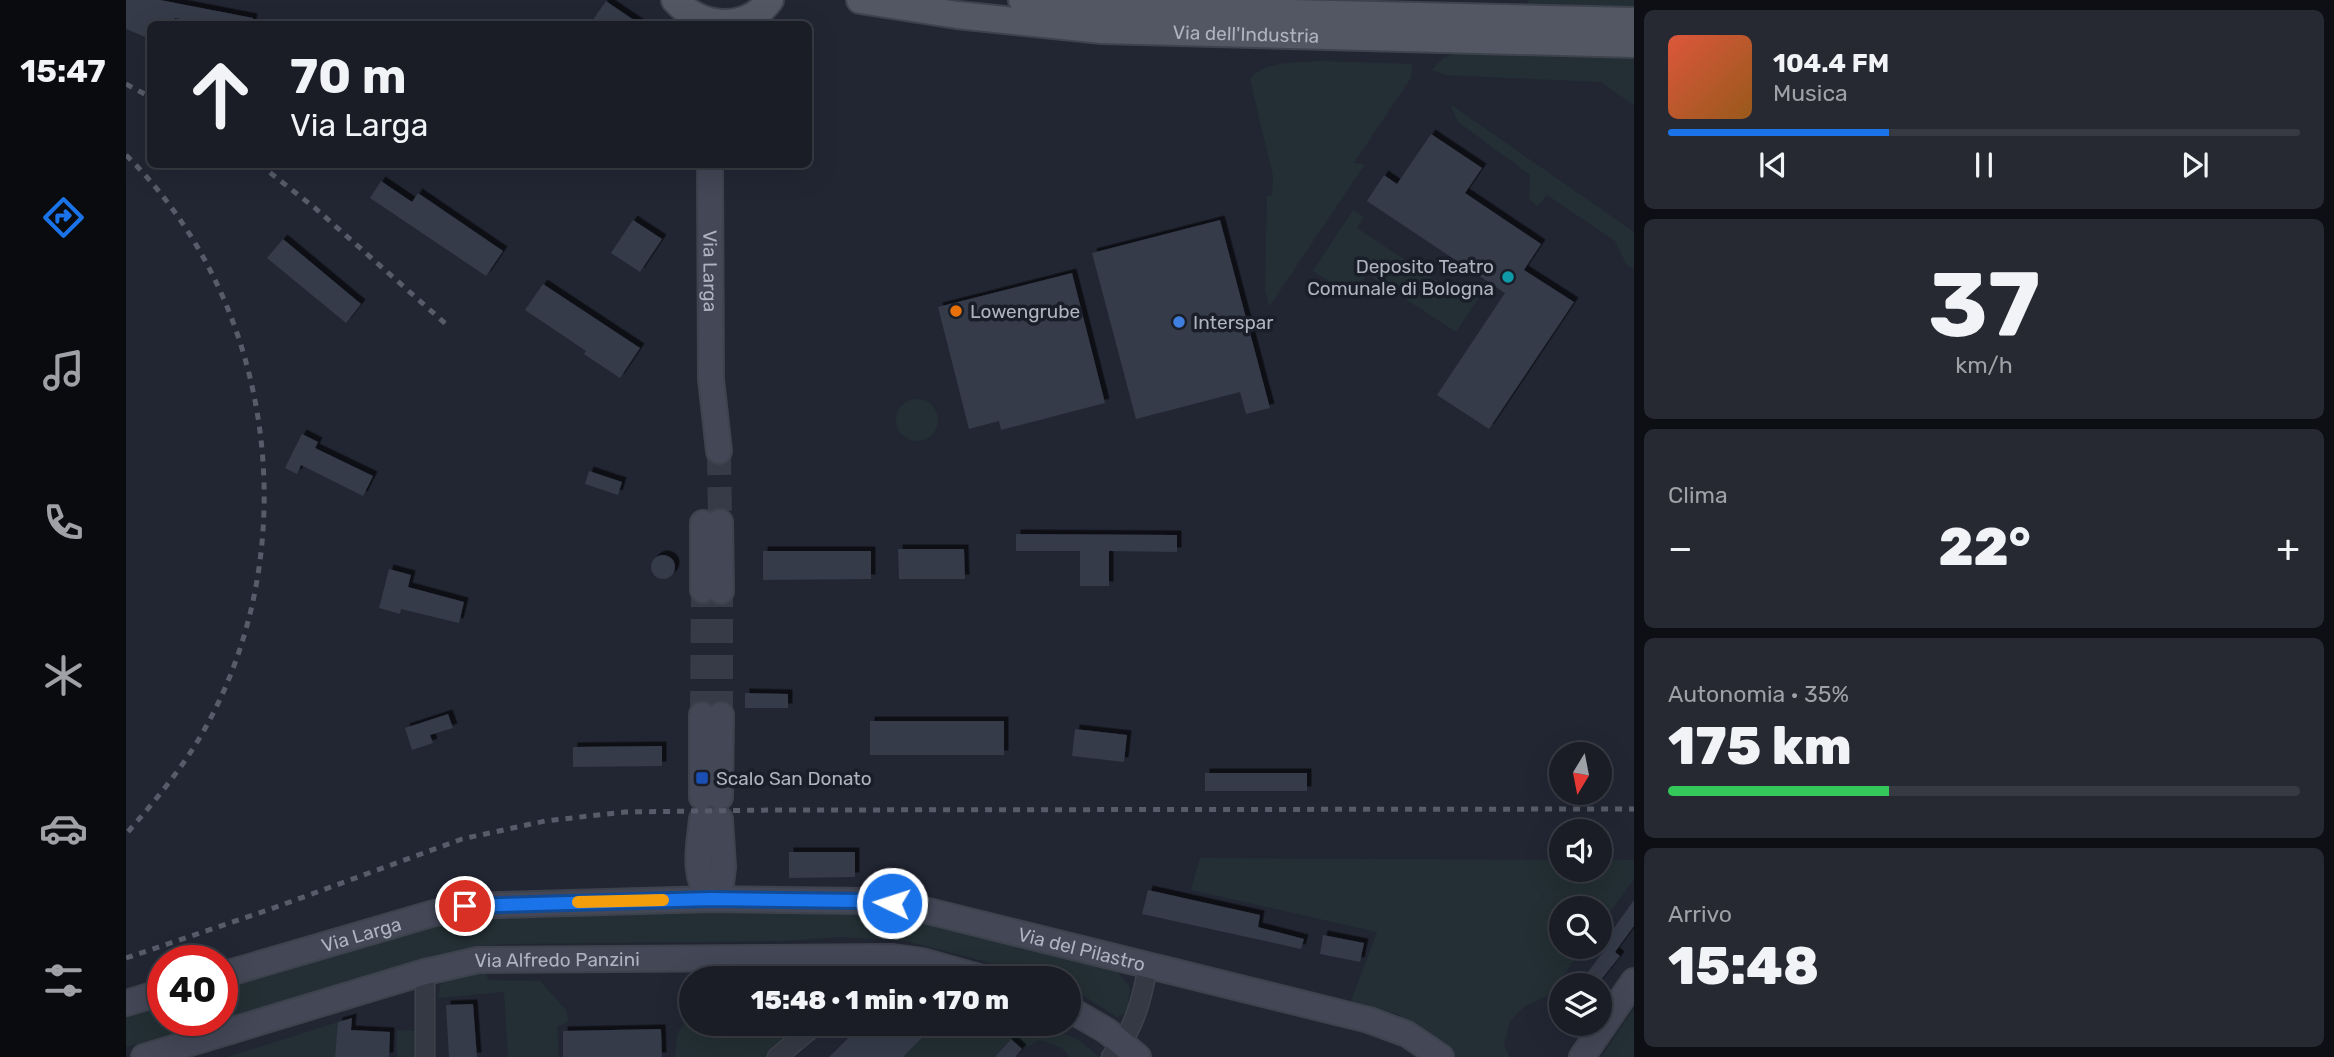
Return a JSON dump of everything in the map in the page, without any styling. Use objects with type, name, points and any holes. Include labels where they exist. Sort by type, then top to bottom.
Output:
[{"type":"main road","points":[[743,21],[756,14],[771,0]]},
{"type":"main road","name":"Via dell'Industria","points":[[860,0],[957,15],[1102,30],[1634,44]]},
{"type":"main road","name":"Via dell'Industria","points":[[1022,0],[1162,10],[1634,21]]},
{"type":"main road","points":[[686,13],[710,21]]},
{"type":"street","name":"Via Larga","points":[[710,168],[711,451]]},
{"type":"street","points":[[711,523],[712,591]]},
{"type":"street","points":[[711,715],[711,808],[723,867],[721,884],[711,899]]},
{"type":"street","name":"Via Larga","points":[[238,970],[465,906],[711,899]]},
{"type":"street","name":"Via del Pilastro","points":[[711,899],[892,903],[1388,1026],[1407,1034],[1441,1057]]},
{"type":"street","name":"Via Alfredo Panzini","points":[[859,966],[893,957],[940,966]]},
{"type":"street","name":"Via Alfredo Panzini","points":[[144,1057],[425,972],[478,960],[503,958],[816,966]]},
{"type":"street","points":[[1081,1015],[1124,1052],[1152,966]]},
{"type":"street","points":[[425,972],[425,1057]]},
{"type":"street","points":[[1583,1057],[1634,981]]},
{"type":"street","points":[[126,1003],[147,997]]},
{"type":"street","points":[[777,1057],[802,1036]]},
{"type":"shaded area","points":[[1529,0],[1634,0],[1634,8],[1526,6]]},
{"type":"shaded area","points":[[1456,53],[1634,59],[1634,105],[1600,82],[1446,75],[1432,70],[1443,58]]},
{"type":"shaded area","points":[[1322,61],[1412,64],[1411,78],[1354,163],[1365,164],[1269,307],[1265,289],[1267,196],[1272,195],[1273,176],[1250,79],[1256,73],[1273,66]]},
{"type":"shaded area","points":[[1450,104],[1634,232],[1634,270],[1626,264],[1615,241],[1547,195],[1537,206],[1529,199],[1530,175],[1458,122]]},
{"type":"shaded area","points":[[1353,210],[1364,217],[1357,228],[1458,295],[1465,284],[1481,294],[1456,332],[1367,274],[1352,296],[1313,271]]},
{"type":"shaded area","points":[[917,399],[932,405],[938,420],[932,435],[917,441],[902,435],[896,420],[902,405]]},
{"type":"shaded area","points":[[1200,858],[1549,860],[1549,882],[1612,882],[1612,860],[1634,860],[1634,879],[1612,909],[1612,896],[1549,896],[1549,959],[1575,959],[1565,973],[1549,973],[1549,995],[1524,1007],[1510,1021],[1504,1046],[1510,1057],[1457,1057],[1397,1014],[1351,1001],[1377,932],[1191,890]]},
{"type":"shaded area","points":[[692,909],[892,914],[1114,968],[1130,987],[1127,1013],[1117,1017],[1081,994],[1081,966],[1000,966],[906,941],[840,937],[785,941],[501,944],[438,954],[238,1015],[238,983],[336,951],[453,921],[572,911]]},
{"type":"shaded area","points":[[486,972],[488,980],[540,981],[567,1011],[568,1022],[557,1027],[559,1057],[508,1057],[504,992],[438,998],[443,982]]},
{"type":"shaded area","points":[[1634,1008],[1634,1057],[1601,1057]]},
{"type":"shaded area","points":[[147,1010],[147,1036],[165,1036],[126,1047],[126,1016]]},
{"type":"shaded area","points":[[352,1018],[350,1057],[228,1057],[338,1022]]},
{"type":"shaded area","points":[[397,1030],[417,1031],[418,1057],[397,1057]]},
{"type":"shaded area","points":[[679,1031],[679,1036],[790,1036],[768,1057],[675,1057]]},
{"type":"shaded area","points":[[907,1036],[1070,1036],[1079,1040],[1099,1057],[1070,1057],[1062,1048],[1040,1040],[1022,1049],[1015,1057],[885,1057]]},
{"type":"building","points":[[126,0],[160,0],[253,18],[252,21],[192,21],[175,18],[174,21],[147,21],[147,38],[126,29]]},
{"type":"building","points":[[606,1],[636,21],[592,21]]},
{"type":"building","name":"Deposito Teatro Comunale di Bologna","points":[[1431,134],[1482,168],[1465,193],[1541,244],[1524,270],[1574,302],[1489,429],[1437,395],[1505,293],[1367,201],[1384,175],[1397,184]]},
{"type":"building","points":[[381,181],[412,202],[418,193],[503,251],[486,276],[370,198]]},
{"type":"building","points":[[633,220],[662,239],[640,272],[611,253]]},
{"type":"building","name":"Interspar","points":[[1220,220],[1270,408],[1246,414],[1240,392],[1136,419],[1092,253]]},
{"type":"building","points":[[283,239],[361,304],[346,323],[267,258]]},
{"type":"building","points":[[1072,273],[1105,403],[1001,430],[999,421],[969,429],[938,307]]},
{"type":"building","points":[[543,284],[640,348],[620,378],[584,354],[586,351],[525,310]]},
{"type":"building","points":[[302,434],[318,442],[315,448],[373,476],[363,496],[301,465],[297,474],[285,468]]},
{"type":"building","points":[[589,471],[622,482],[618,495],[585,484]]},
{"type":"building","points":[[1016,534],[1177,535],[1177,552],[1109,551],[1109,586],[1080,586],[1080,551],[1016,551]]},
{"type":"building","points":[[898,549],[964,549],[965,579],[899,579]]},
{"type":"building","points":[[763,551],[871,551],[871,579],[763,580]]},
{"type":"building","points":[[663,555],[674,562],[675,567],[668,578],[663,579],[652,572],[651,567],[658,556]]},
{"type":"building","points":[[389,569],[411,575],[408,587],[464,602],[459,623],[401,609],[400,614],[379,608]]},
{"type":"building","points":[[745,693],[788,694],[788,708],[745,708]]},
{"type":"building","points":[[448,714],[453,728],[430,735],[433,743],[412,750],[405,728]]},
{"type":"building","points":[[870,721],[1004,721],[1004,755],[870,755]]},
{"type":"building","points":[[1075,729],[1127,735],[1124,762],[1072,756]]},
{"type":"building","points":[[662,746],[662,766],[573,767],[573,747]]},
{"type":"building","points":[[1205,773],[1307,773],[1307,791],[1205,791]]},
{"type":"building","points":[[789,852],[855,852],[855,877],[789,878]]},
{"type":"building","points":[[1148,890],[1260,915],[1258,927],[1304,939],[1301,949],[1142,914]]},
{"type":"building","points":[[1634,900],[1634,926],[1615,952],[1620,956],[1607,973],[1587,973],[1598,959],[1612,959],[1612,931]]},
{"type":"building","points":[[1323,935],[1364,943],[1360,962],[1320,954]]},
{"type":"building","points":[[473,1004],[477,1057],[449,1057],[446,1005]]},
{"type":"building","points":[[352,1018],[351,1030],[390,1032],[389,1057],[335,1057],[338,1022]]},
{"type":"building","points":[[661,1029],[662,1057],[563,1057],[563,1031]]},
{"type":"building","points":[[850,1036],[924,1036],[903,1057],[829,1057]]},
{"type":"building","points":[[1011,1039],[1022,1049],[1015,1057],[995,1057]]},
{"type":"tunnel","points":[[719,451],[720,522]]},
{"type":"tunnel","points":[[702,715],[703,590]]},
{"type":"tunnel","points":[[721,591],[721,715]]},
{"type":"railway","points":[[126,84],[147,95]]},
{"type":"railway","points":[[126,155],[176,214],[215,280],[243,351],[259,426],[264,502],[257,578],[239,653],[208,723],[190,753],[126,834]]},
{"type":"railway","points":[[264,168],[315,208],[447,325]]},
{"type":"railway","points":[[126,958],[268,910],[462,839],[545,821],[625,812],[1634,809]]},
{"type":"slow traffic","points":[[578,902],[663,900]]},
{"type":"place","name":"Deposito Teatro Comunale di Bologna","points":[[1508,277]]},
{"type":"place","name":"Lowengrube","points":[[956,311]]},
{"type":"place","name":"Interspar","points":[[1179,322]]},
{"type":"place","name":"Scalo San Donato","points":[[702,778]]},
{"type":"route","points":[[465,906],[493,903],[711,899],[892,903]]}]
